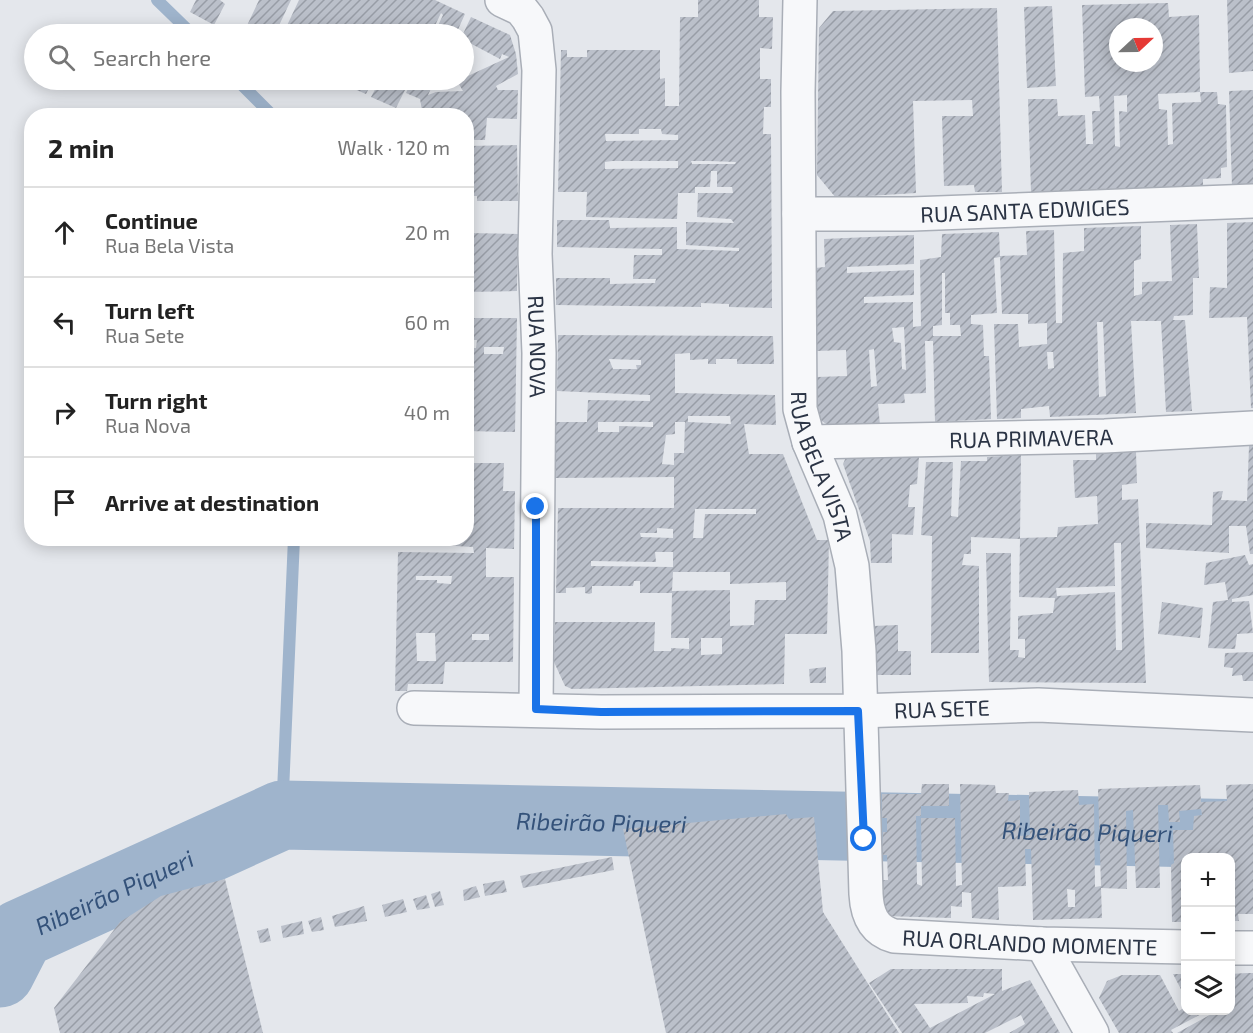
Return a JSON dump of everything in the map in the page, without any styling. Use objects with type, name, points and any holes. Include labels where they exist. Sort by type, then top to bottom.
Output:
[{"type":"street","name":"RUA NOVA","points":[[502,0],[521,9],[535,31],[538,70],[536,254],[539,352],[536,709]]},
{"type":"street","name":"RUA BELA VISTA","points":[[800,0],[801,409],[809,442],[840,515],[852,566],[859,651],[858,711],[867,906],[877,928]]},
{"type":"street","name":"RUA SANTA EDWIGES","points":[[799,214],[912,214],[1253,201]]},
{"type":"street","name":"RUA PRIMAVERA","points":[[809,442],[1105,436],[1253,428]]},
{"type":"street","name":"RUA SETE","points":[[414,708],[601,712],[858,711],[1038,705],[1253,715]]},
{"type":"street","name":"RUA ORLANDO MOMENTE","points":[[877,928],[894,936],[1042,944],[1181,947]]},
{"type":"street","points":[[1042,944],[1092,1033]]},
{"type":"street","points":[[1235,948],[1253,948]]},
{"type":"building","points":[[196,0],[220,0],[225,4],[215,24],[190,12]]},
{"type":"building","points":[[259,0],[291,0],[280,24],[248,24]]},
{"type":"building","points":[[299,0],[435,0],[465,14],[460,24],[439,24],[443,15],[441,13],[436,24],[288,24]]},
{"type":"building","points":[[698,0],[759,0],[759,17],[773,17],[772,49],[760,48],[760,79],[771,79],[771,107],[764,107],[763,134],[771,134],[772,308],[729,307],[729,304],[701,303],[701,307],[556,305],[556,278],[610,278],[610,284],[655,283],[656,279],[633,279],[634,255],[662,255],[662,249],[557,247],[557,220],[609,220],[610,228],[677,227],[677,249],[739,251],[739,248],[686,245],[686,222],[734,223],[731,219],[697,217],[698,193],[733,193],[732,187],[717,187],[717,171],[711,171],[710,187],[695,187],[695,193],[678,193],[677,219],[586,217],[587,192],[558,192],[561,50],[567,50],[567,57],[587,57],[587,50],[660,50],[660,79],[665,78],[665,106],[679,106],[680,17],[698,17]],"holes":[[[639,129],[661,129],[662,134],[678,135],[678,140],[606,141],[605,134],[639,134]],[[678,161],[678,168],[605,169],[605,162]],[[691,161],[736,162],[735,164],[692,164]]]},
{"type":"building","points":[[1227,0],[1253,0],[1253,71],[1229,73]]},
{"type":"building","points":[[1168,3],[1169,17],[1199,15],[1200,92],[1217,92],[1218,104],[1226,105],[1227,167],[1221,168],[1221,178],[1203,179],[1203,188],[1031,192],[1028,99],[1057,99],[1058,116],[1085,115],[1086,144],[1093,144],[1092,111],[1100,111],[1099,96],[1085,97],[1082,5]],"holes":[[[1200,92],[1201,102],[1172,103],[1173,144],[1168,145],[1167,110],[1159,109],[1158,94]],[[1127,95],[1127,112],[1119,111],[1120,147],[1115,146],[1114,96]]]},
{"type":"building","points":[[1052,6],[1056,86],[1027,88],[1024,7]]},
{"type":"building","points":[[997,8],[1002,192],[975,192],[974,185],[944,186],[942,116],[973,116],[972,100],[913,101],[916,193],[836,198],[817,175],[819,28],[833,11]]},
{"type":"building","points":[[471,17],[510,35],[516,54],[518,74],[496,86],[498,90],[518,90],[517,119],[487,118],[485,140],[474,140],[474,108],[422,108],[420,99],[406,93],[407,90],[430,90],[428,95],[436,92],[474,90],[474,73],[509,57],[502,54],[500,59],[474,45],[474,24],[468,24]]},
{"type":"building","points":[[357,90],[368,90],[366,94]]},
{"type":"building","points":[[375,90],[405,90],[396,108],[371,97]]},
{"type":"building","points":[[1253,90],[1253,186],[1232,187],[1229,91]]},
{"type":"building","points":[[517,145],[518,201],[477,201],[477,196],[474,196],[474,146]]},
{"type":"building","points":[[1253,222],[1253,408],[1251,408],[1247,317],[1209,318],[1210,287],[1227,288],[1227,223]]},
{"type":"building","points":[[1197,224],[1199,278],[1193,278],[1193,315],[1174,316],[1173,320],[1185,320],[1192,411],[1166,412],[1161,321],[1131,321],[1136,413],[1050,417],[1049,406],[1021,409],[1021,418],[997,419],[994,324],[1018,324],[1019,347],[1047,344],[1047,323],[1028,324],[1028,314],[1002,314],[1000,257],[994,258],[997,313],[971,315],[971,324],[983,325],[984,356],[989,356],[991,419],[935,422],[933,341],[925,341],[926,393],[904,394],[905,403],[878,404],[880,425],[831,427],[817,418],[817,377],[847,376],[846,350],[816,351],[815,268],[825,267],[824,239],[914,235],[914,264],[847,267],[847,273],[914,270],[914,295],[864,297],[864,303],[913,302],[913,327],[921,326],[920,260],[941,257],[942,234],[999,232],[1000,256],[1027,255],[1026,231],[1054,230],[1056,323],[1062,323],[1063,253],[1084,251],[1084,228],[1141,226],[1141,259],[1134,261],[1134,296],[1142,294],[1142,282],[1172,281],[1170,225]],"holes":[[[942,273],[945,273],[945,313],[950,313],[950,325],[960,325],[961,336],[933,336],[933,326],[942,325]],[[1097,322],[1103,322],[1106,396],[1099,397]],[[904,327],[906,370],[902,369],[901,343],[894,342],[892,328]],[[874,349],[877,386],[871,387],[869,350]],[[1047,352],[1053,352],[1054,368],[1048,369]]]},
{"type":"building","points":[[474,233],[518,234],[517,291],[474,292]]},
{"type":"building","points":[[474,318],[517,318],[515,432],[474,431],[474,348],[476,348],[477,340],[474,340]],"holes":[[[484,347],[504,347],[503,354],[484,354]]]},
{"type":"building","points":[[558,335],[773,336],[774,364],[737,364],[737,359],[716,359],[716,364],[708,364],[708,359],[690,360],[690,353],[675,354],[675,393],[775,395],[776,425],[744,424],[749,454],[783,454],[817,540],[829,540],[827,634],[785,634],[784,684],[572,689],[565,686],[554,662],[555,622],[655,622],[654,651],[671,651],[671,648],[689,649],[689,638],[671,638],[672,593],[640,593],[640,581],[634,581],[633,586],[592,586],[592,593],[589,594],[585,593],[585,587],[566,588],[566,593],[556,593],[558,508],[674,508],[674,477],[555,478],[556,422],[587,422],[588,400],[650,401],[650,395],[557,391]],"holes":[[[609,359],[641,360],[641,365],[636,365],[637,369],[613,369]],[[688,416],[730,416],[731,424],[688,422]],[[598,422],[653,422],[653,427],[619,426],[619,432],[598,432]],[[675,422],[685,422],[684,453],[674,453],[674,465],[662,464],[666,435],[675,434]],[[695,509],[756,509],[756,514],[705,514],[703,538],[693,538]],[[657,528],[673,529],[673,538],[641,537],[640,533],[657,533]],[[655,552],[673,552],[673,567],[591,566],[591,561],[656,562]],[[673,572],[730,572],[730,584],[786,582],[786,600],[755,600],[754,625],[730,626],[730,590],[672,591]],[[701,638],[722,638],[722,654],[701,655]]]},
{"type":"building","points":[[1249,446],[1253,446],[1253,554],[1250,554],[1246,526],[1229,526],[1229,553],[1146,548],[1146,523],[1212,525],[1213,492],[1223,491],[1221,500],[1247,501]]},
{"type":"building","points":[[1136,452],[1137,483],[1122,485],[1122,500],[1138,499],[1146,683],[989,682],[986,553],[1011,553],[1010,650],[1019,650],[1018,657],[1025,658],[1025,639],[1018,639],[1018,616],[1053,613],[1055,598],[1019,597],[1020,539],[971,537],[971,554],[964,554],[962,565],[979,566],[979,653],[931,653],[932,536],[921,535],[926,462],[953,462],[951,516],[958,517],[961,461],[987,461],[987,457],[1021,455],[1020,538],[1057,537],[1058,527],[1098,524],[1097,496],[1075,498],[1073,460],[1096,460],[1096,454]],"holes":[[[1114,543],[1121,543],[1122,650],[1116,650],[1115,592],[1057,596],[1056,588],[1115,586]]]},
{"type":"building","points":[[847,455],[919,457],[917,484],[910,485],[908,507],[915,507],[913,535],[892,534],[892,563],[871,563],[870,541],[843,464]]},
{"type":"building","points":[[474,463],[504,463],[503,491],[515,491],[514,549],[486,548],[486,577],[514,577],[513,662],[445,662],[443,684],[408,684],[407,691],[395,691],[398,552],[474,553],[473,547],[456,546],[474,546]],"holes":[[[416,576],[452,576],[451,584],[437,583],[437,580],[416,580]],[[416,633],[435,633],[436,661],[417,661]],[[472,634],[489,634],[489,640],[472,640]]]},
{"type":"building","points":[[1245,555],[1249,565],[1253,564],[1253,595],[1232,599],[1232,602],[1249,601],[1253,633],[1237,634],[1235,649],[1208,648],[1213,602],[1228,600],[1225,582],[1204,585],[1206,563]]},
{"type":"building","points":[[1162,602],[1203,608],[1200,638],[1158,634]]},
{"type":"building","points":[[898,625],[898,651],[911,651],[911,675],[875,675],[873,626]]},
{"type":"building","points":[[1253,652],[1253,681],[1243,681],[1242,675],[1232,676],[1233,668],[1224,667],[1225,653]]},
{"type":"building","points":[[826,667],[826,683],[810,683],[809,669]]},
{"type":"building","points":[[922,784],[949,784],[949,806],[921,806],[921,816],[916,816],[917,884],[922,886],[921,818],[955,818],[956,886],[962,885],[960,784],[995,785],[996,793],[1009,793],[1008,801],[1020,800],[1020,836],[1030,835],[1029,792],[1078,790],[1079,805],[1094,804],[1095,887],[1101,886],[1098,789],[1200,785],[1201,802],[1227,801],[1226,785],[1253,784],[1253,914],[1238,914],[1239,921],[1235,921],[1235,853],[1181,853],[1181,922],[1172,922],[1173,830],[1193,830],[1194,816],[1202,815],[1201,809],[1179,811],[1180,822],[1169,822],[1168,805],[1158,805],[1160,888],[1136,888],[1133,810],[1126,811],[1127,889],[1101,888],[1102,918],[1033,920],[1031,849],[1025,849],[1026,886],[998,887],[999,920],[972,918],[971,893],[962,892],[962,907],[951,906],[951,918],[884,916],[883,880],[888,880],[887,855],[883,855],[882,847],[883,832],[887,832],[887,818],[882,818],[882,794],[921,794]],"holes":[[[1067,889],[1075,890],[1075,907],[1068,907]]]},
{"type":"building","points":[[786,814],[789,819],[814,817],[823,912],[899,1033],[666,1033],[623,829]]},
{"type":"building","points":[[612,857],[614,870],[523,888],[520,876]]},
{"type":"building","points":[[225,879],[263,1033],[60,1033],[54,1008],[120,922],[161,896]]},
{"type":"building","points":[[504,880],[507,892],[485,896],[483,884]]},
{"type":"building","points":[[476,886],[480,897],[464,901],[463,890]]},
{"type":"building","points":[[440,891],[444,905],[435,907],[431,894]]},
{"type":"building","points":[[426,895],[430,908],[417,910],[413,899]]},
{"type":"building","points":[[403,899],[407,912],[385,917],[382,905]]},
{"type":"building","points":[[364,906],[367,921],[335,927],[332,916]]},
{"type":"building","points":[[321,917],[324,930],[312,932],[308,921]]},
{"type":"building","points":[[302,921],[304,934],[283,938],[281,926]]},
{"type":"building","points":[[268,928],[271,941],[260,943],[257,931]]},
{"type":"building","points":[[891,969],[1002,969],[1002,991],[1030,980],[1060,1033],[1009,1033],[1025,1024],[1021,1015],[985,1033],[902,1033],[869,983]],"holes":[[[984,993],[995,994],[930,1028],[914,1004],[968,1003],[967,996],[983,997]]]},
{"type":"building","points":[[1253,973],[1253,1033],[1177,1033],[1210,1015],[1235,1015],[1235,974]]},
{"type":"building","points":[[1173,974],[1181,974],[1181,989]]},
{"type":"building","points":[[1122,975],[1160,975],[1179,1011],[1181,1010],[1181,1015],[1199,1015],[1171,1030],[1173,1033],[1119,1033],[1099,998],[1107,981]]},
{"type":"waterway","points":[[157,0],[182,24]]},
{"type":"waterway","points":[[247,90],[265,108]]},
{"type":"waterway","points":[[282,815],[294,546]]},
{"type":"waterway","name":"Ribeirão Piqueri","points":[[0,973],[20,934],[282,815],[1253,834]]},
{"type":"route","points":[[536,507],[536,709],[601,712],[736,709],[858,711],[864,839]]}]
